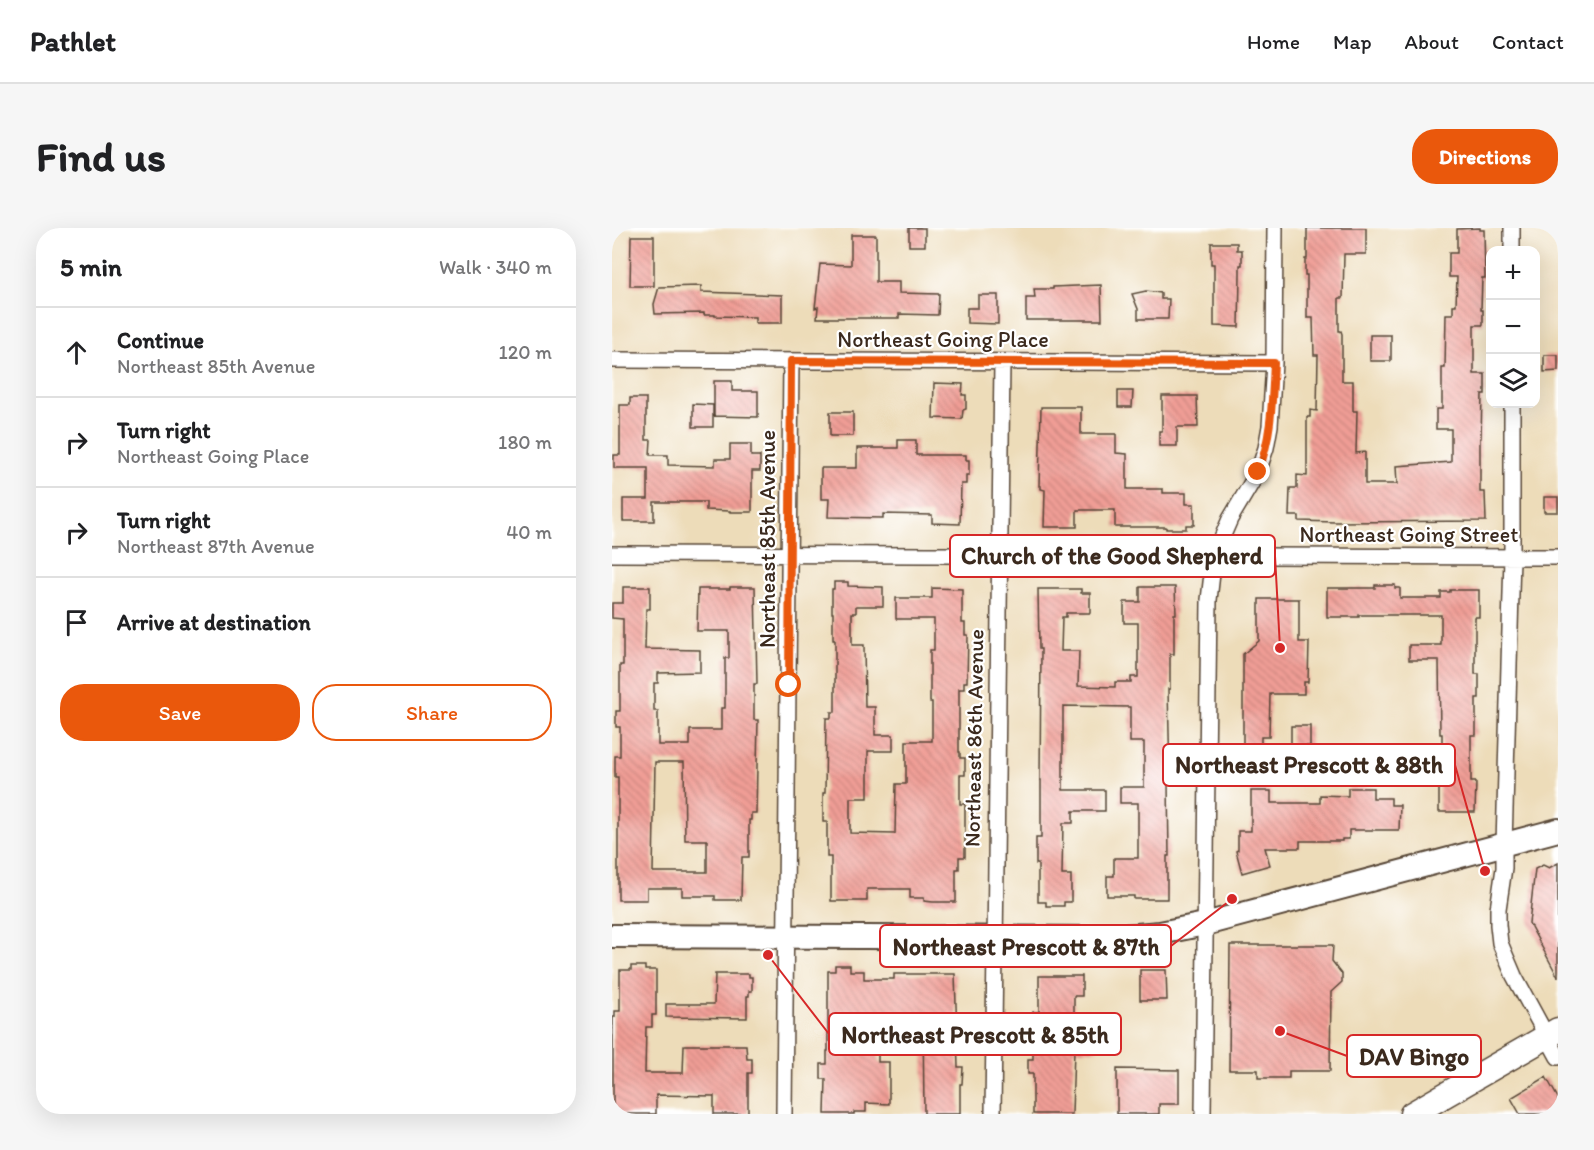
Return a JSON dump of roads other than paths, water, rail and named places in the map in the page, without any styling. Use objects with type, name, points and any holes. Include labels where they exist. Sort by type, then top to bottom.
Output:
[{"type":"main road","points":[[1413,1114],[1554,1041]]},
{"type":"street","points":[[1203,1114],[1209,600],[1214,556],[1230,519],[1258,472],[1270,426],[1274,363],[1275,228]]},
{"type":"street","points":[[1512,228],[1512,246]]},
{"type":"street","name":"Northeast Going Place","points":[[612,360],[1274,363]]},
{"type":"street","name":"Northeast 85th Avenue","points":[[784,1114],[791,361]]},
{"type":"street","name":"Northeast 86th Avenue","points":[[993,1114],[1002,362]]},
{"type":"street","points":[[1512,408],[1512,557],[1504,845],[1498,926],[1500,943],[1514,976],[1554,1041]]},
{"type":"street","name":"Northeast Going Street","points":[[612,554],[1558,557]]},
{"type":"street","points":[[612,936],[1101,938],[1160,933],[1204,924],[1558,830]]},
{"type":"place","name":"Church of the Good Shepherd","points":[[1280,648]]},
{"type":"place","name":"Northeast Prescott & 88th","points":[[1485,871]]},
{"type":"place","name":"Northeast Prescott & 87th","points":[[1232,899]]},
{"type":"place","name":"Northeast Prescott & 85th","points":[[768,955]]},
{"type":"place","name":"DAV Bingo","points":[[1280,1031]]}]
